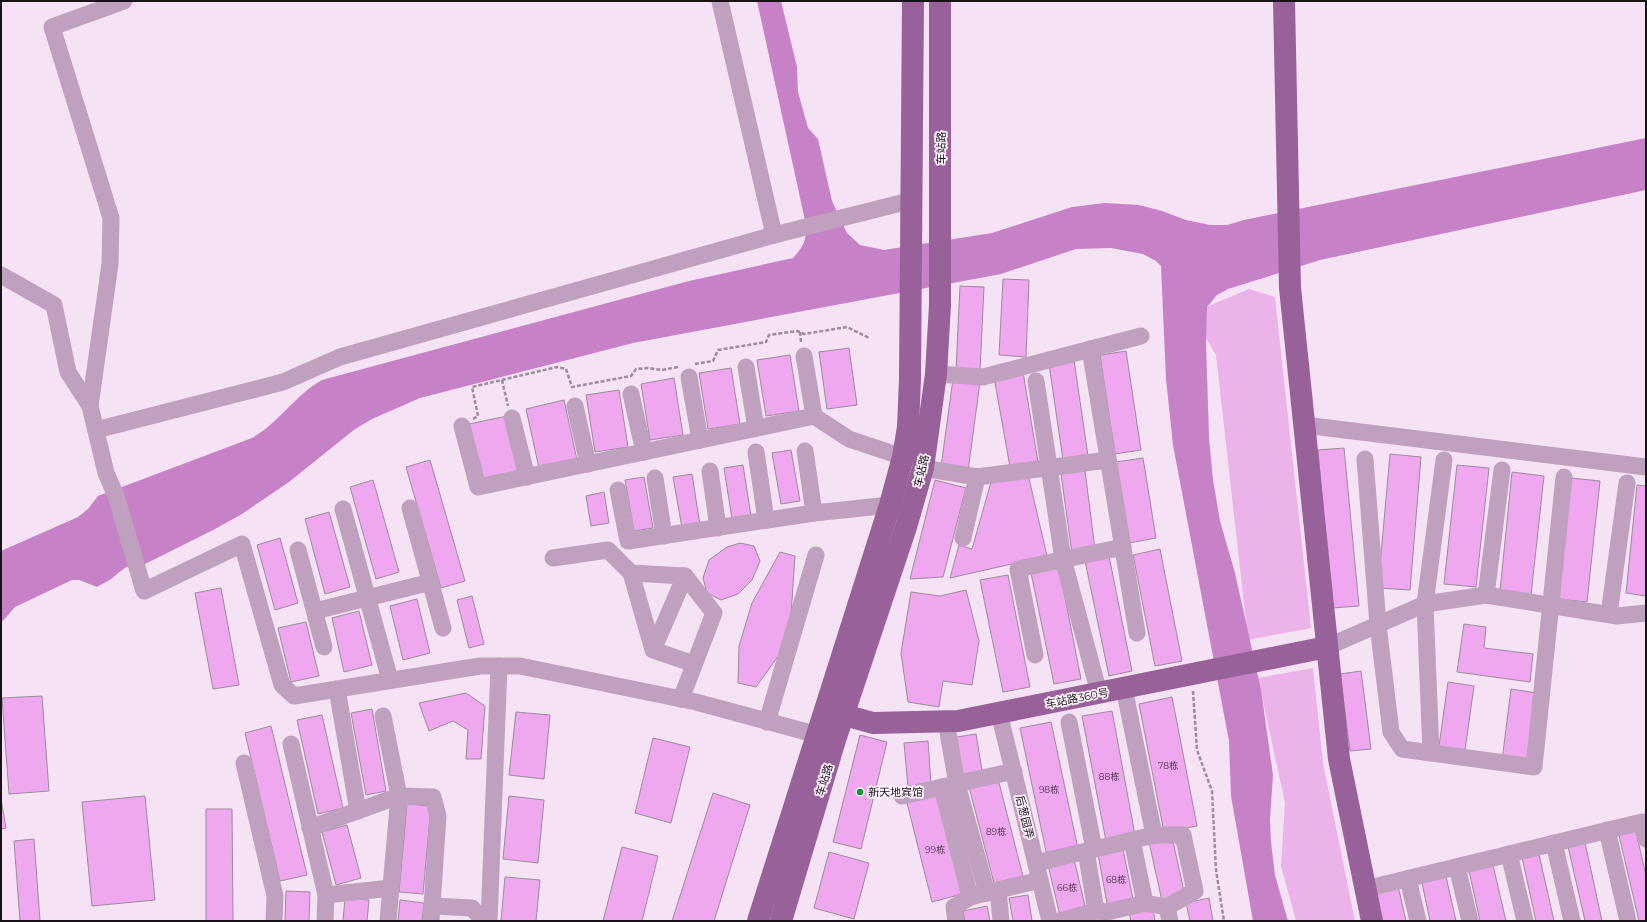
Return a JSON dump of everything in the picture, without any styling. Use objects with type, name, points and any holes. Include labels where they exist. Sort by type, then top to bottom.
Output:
[{"type":"main road","name":"车站路","points":[[835,713],[903,457],[908,427],[913,200],[913,1]]},
{"type":"main road","name":"车站路","points":[[758,921],[906,527],[923,468],[936,374],[940,305],[940,1]]},
{"type":"main road","points":[[1284,1],[1290,288],[1339,759],[1372,921]]},
{"type":"main road","name":"车站路360号","points":[[835,713],[873,723],[958,721],[1327,648]]},
{"type":"main road","name":"车站路","points":[[781,921],[826,738]]},
{"type":"street","points":[[90,406],[110,264],[111,218],[52,27],[124,1]]},
{"type":"street","points":[[720,1],[774,235]]},
{"type":"street","points":[[96,430],[283,382],[340,357],[774,235],[913,200]]},
{"type":"street","points":[[1,275],[54,305],[68,372],[90,406],[106,473],[116,496],[144,591],[242,544],[282,685],[294,696],[480,666],[520,666],[681,699],[826,738]]},
{"type":"street","points":[[936,374],[983,377],[1141,336]]},
{"type":"street","points":[[1090,349],[1137,633]]},
{"type":"street","points":[[804,356],[814,416]]},
{"type":"street","points":[[746,367],[756,428]]},
{"type":"street","points":[[687,369],[700,440]]},
{"type":"street","points":[[1036,381],[1063,559],[1099,693]]},
{"type":"street","points":[[631,394],[644,452]]},
{"type":"street","points":[[575,406],[588,464]]},
{"type":"street","points":[[462,426],[478,487],[814,416],[849,439],[903,457]]},
{"type":"street","points":[[512,418],[527,477]]},
{"type":"street","points":[[1304,424],[1646,467]]},
{"type":"street","points":[[805,451],[814,513]]},
{"type":"street","points":[[756,452],[766,520]]},
{"type":"street","points":[[1365,459],[1378,625],[1391,732],[1402,749],[1534,768],[1564,477]]},
{"type":"street","points":[[923,468],[977,477],[1108,460]]},
{"type":"street","points":[[1431,753],[1425,604],[1444,460]]},
{"type":"street","points":[[1486,595],[1502,470]]},
{"type":"street","points":[[710,471],[718,528]]},
{"type":"street","points":[[963,538],[977,477]]},
{"type":"street","points":[[654,478],[664,536]]},
{"type":"street","points":[[1609,614],[1626,483]]},
{"type":"street","points":[[618,490],[628,541],[814,513],[890,505]]},
{"type":"street","points":[[410,508],[443,628]]},
{"type":"street","points":[[343,509],[390,680]]},
{"type":"street","points":[[1035,655],[1018,569],[1122,547]]},
{"type":"street","points":[[298,550],[324,647]]},
{"type":"street","points":[[553,558],[608,550],[631,573],[653,650]]},
{"type":"street","points":[[767,722],[816,555]]},
{"type":"street","points":[[631,573],[685,576],[714,613],[681,699]]},
{"type":"street","points":[[653,650],[685,576]]},
{"type":"street","points":[[314,611],[431,582]]},
{"type":"street","points":[[1327,648],[1425,604],[1486,595],[1552,604],[1617,616],[1646,613]]},
{"type":"street","points":[[653,650],[694,664]]},
{"type":"street","points":[[489,921],[499,666]]},
{"type":"street","points":[[1124,688],[1154,834]]},
{"type":"street","points":[[337,689],[358,811]]},
{"type":"street","name":"后葱园弄","points":[[1000,713],[1050,921]]},
{"type":"street","points":[[383,716],[399,796],[388,921]]},
{"type":"street","points":[[946,721],[949,785],[970,897]]},
{"type":"street","points":[[1069,722],[1090,850],[1104,915]]},
{"type":"street","points":[[291,744],[326,895],[325,921]]},
{"type":"street","points":[[244,763],[275,896],[274,921]]},
{"type":"street","points":[[902,796],[1014,771]]},
{"type":"street","points":[[949,785],[992,892],[1002,921]]},
{"type":"street","points":[[310,828],[399,796],[433,797],[438,816],[432,914],[472,908],[484,921]]},
{"type":"street","points":[[1365,890],[1642,822],[1646,839]]},
{"type":"street","points":[[1607,830],[1628,921]]},
{"type":"street","points":[[1036,863],[1154,834],[1183,835],[1195,891],[1168,914],[1145,903],[1104,915],[1060,921]]},
{"type":"street","points":[[1132,840],[1145,903]]},
{"type":"street","points":[[1554,843],[1572,921]]},
{"type":"street","points":[[1509,854],[1525,921]]},
{"type":"street","points":[[1457,867],[1470,921]]},
{"type":"street","points":[[1408,879],[1418,921]]},
{"type":"street","points":[[956,921],[954,907],[970,897],[1040,880]]},
{"type":"street","points":[[326,895],[391,888]]},
{"type":"path","points":[[462,426],[478,416],[472,387],[557,367],[566,369],[572,387],[631,376],[636,369],[687,369],[713,361],[718,350],[766,342],[769,335],[797,331],[804,334],[847,326],[869,338]]},
{"type":"path","points":[[502,380],[512,418]]},
{"type":"path","points":[[1191,675],[1197,750],[1212,791],[1216,870],[1224,921]]},
{"type":"shaded area","points":[[757,1],[781,1],[797,67],[798,92],[808,128],[818,139],[832,201],[847,233],[860,245],[884,250],[992,233],[1072,207],[1105,203],[1139,205],[1162,211],[1186,220],[1210,225],[1227,225],[1244,220],[1646,138],[1646,190],[1320,260],[1228,289],[1217,295],[1207,307],[1206,342],[1209,438],[1213,480],[1220,521],[1235,573],[1261,690],[1273,775],[1270,819],[1271,842],[1275,875],[1288,921],[1253,921],[1231,796],[1229,741],[1173,445],[1166,379],[1161,266],[1156,261],[1143,254],[1111,248],[1076,249],[1001,274],[633,343],[420,398],[372,419],[355,429],[289,482],[242,514],[215,529],[145,564],[140,563],[126,567],[97,587],[79,580],[72,580],[15,607],[1,623],[1,551],[78,517],[88,509],[98,496],[252,438],[271,425],[303,393],[322,380],[689,281],[793,258],[804,243],[806,225]]},
{"type":"shaded area","points":[[1249,289],[1275,297],[1311,628],[1248,640],[1216,355],[1201,330],[1204,308]]},
{"type":"shaded area","points":[[1313,668],[1323,763],[1355,921],[1296,921],[1281,866],[1285,803],[1258,678]]},
{"type":"building","points":[[1003,279],[1029,280],[1026,357],[999,355]]},
{"type":"building","points":[[960,286],[984,287],[980,371],[956,370]]},
{"type":"building","points":[[849,348],[857,405],[827,409],[819,352]]},
{"type":"building","points":[[1126,351],[1141,450],[1115,454],[1100,355]]},
{"type":"building","points":[[790,355],[799,411],[766,416],[757,360]]},
{"type":"building","points":[[1074,360],[1088,456],[1063,460],[1049,364]]},
{"type":"building","points":[[731,368],[740,424],[708,429],[699,373]]},
{"type":"building","points":[[1023,372],[1038,462],[1010,467],[994,377]]},
{"type":"building","points":[[674,378],[683,435],[650,440],[641,384]]},
{"type":"building","points":[[953,379],[980,382],[968,471],[941,467]]},
{"type":"building","points":[[619,390],[628,447],[595,452],[586,395]]},
{"type":"building","points":[[564,400],[577,460],[539,468],[526,409]]},
{"type":"building","points":[[507,416],[520,475],[481,483],[469,424]]},
{"type":"building","points":[[1344,448],[1359,606],[1332,608],[1318,450]]},
{"type":"building","points":[[791,450],[800,501],[781,504],[772,453]]},
{"type":"building","points":[[1390,454],[1421,457],[1410,590],[1378,588]]},
{"type":"building","points":[[1143,458],[1156,538],[1129,543],[1116,462]]},
{"type":"building","points":[[430,460],[465,581],[441,588],[406,467]]},
{"type":"building","points":[[743,465],[751,516],[732,519],[724,468]]},
{"type":"building","points":[[1457,465],[1489,468],[1476,587],[1444,584]]},
{"type":"building","points":[[1085,471],[1095,549],[1072,553],[1061,474]]},
{"type":"building","points":[[1512,472],[1544,476],[1531,595],[1500,591]]},
{"type":"building","points":[[692,474],[700,525],[682,528],[673,477]]},
{"type":"building","points":[[1028,474],[1047,556],[950,578],[959,545],[972,549],[991,482]]},
{"type":"building","points":[[644,477],[653,528],[634,531],[625,480]]},
{"type":"building","points":[[1571,478],[1600,481],[1587,602],[1558,599]]},
{"type":"building","points":[[373,480],[399,572],[376,579],[350,487]]},
{"type":"building","points":[[935,480],[966,488],[943,577],[910,579]]},
{"type":"building","points":[[1637,485],[1646,486],[1646,596],[1626,593]]},
{"type":"building","points":[[604,492],[609,523],[591,526],[586,496]]},
{"type":"building","points":[[329,512],[350,587],[325,594],[305,519]]},
{"type":"building","points":[[280,538],[298,603],[275,610],[257,545]]},
{"type":"building","points":[[740,543],[754,546],[760,561],[752,580],[738,594],[721,600],[707,593],[703,578],[709,560],[727,547]]},
{"type":"building","points":[[1160,549],[1182,661],[1155,666],[1133,555]]},
{"type":"building","points":[[780,552],[795,556],[791,615],[779,655],[756,687],[738,683],[739,646],[752,603]]},
{"type":"building","points":[[1109,556],[1132,671],[1109,676],[1085,561]]},
{"type":"building","points":[[1059,567],[1081,679],[1054,684],[1031,573]]},
{"type":"building","points":[[1008,575],[1030,687],[1003,692],[980,580]]},
{"type":"building","points":[[221,588],[239,685],[213,689],[195,593]]},
{"type":"building","points":[[966,590],[979,641],[972,685],[943,681],[939,707],[908,702],[901,653],[911,592],[940,596]]},
{"type":"building","points":[[472,596],[484,644],[469,648],[457,600]]},
{"type":"building","points":[[417,599],[430,653],[403,660],[390,606]]},
{"type":"building","points":[[359,611],[372,665],[344,672],[332,618]]},
{"type":"building","points":[[306,622],[319,676],[291,682],[278,628]]},
{"type":"building","points":[[1464,624],[1486,627],[1484,648],[1533,654],[1530,682],[1457,672]]},
{"type":"building","points":[[1361,671],[1371,749],[1350,751],[1340,674]]},
{"type":"building","points":[[1448,682],[1474,686],[1464,757],[1438,753]]},
{"type":"building","points":[[1511,689],[1537,693],[1528,764],[1502,761]]},
{"type":"building","points":[[466,693],[485,706],[481,759],[466,759],[468,730],[453,721],[429,731],[419,703]]},
{"type":"building","points":[[42,696],[49,791],[9,794],[2,698]]},
{"type":"building","points":[[1172,697],[1197,826],[1164,832],[1139,704]]},
{"type":"building","points":[[372,709],[386,791],[366,795],[351,713]]},
{"type":"building","points":[[1112,711],[1135,835],[1106,841],[1082,716]]},
{"type":"building","points":[[516,712],[550,715],[544,779],[509,775]]},
{"type":"building","points":[[322,715],[343,808],[318,814],[297,720]]},
{"type":"building","points":[[1051,722],[1078,849],[1047,856],[1020,728]]},
{"type":"building","points":[[271,726],[307,875],[280,881],[245,733]]},
{"type":"building","points":[[976,734],[983,777],[958,781],[951,738]]},
{"type":"building","name":"新天地宾馆","points":[[860,735],[887,742],[861,849],[833,842]]},
{"type":"building","points":[[653,738],[690,747],[671,823],[635,813]]},
{"type":"building","points":[[928,741],[931,785],[908,787],[904,743]]},
{"type":"building","points":[[998,779],[1023,876],[994,883],[969,787]]},
{"type":"building","points":[[713,793],[750,805],[714,921],[672,921]]},
{"type":"building","points":[[937,795],[962,894],[932,902],[907,803]]},
{"type":"building","points":[[145,796],[155,900],[92,906],[82,802]]},
{"type":"building","points":[[509,796],[544,800],[538,863],[503,859]]},
{"type":"building","points":[[1,799],[6,828],[1,829]]},
{"type":"building","points":[[407,804],[431,806],[423,894],[399,892]]},
{"type":"building","points":[[206,809],[232,809],[233,921],[206,921]]},
{"type":"building","points":[[347,825],[361,878],[336,885],[322,832]]},
{"type":"building","points":[[1635,827],[1646,876],[1646,921],[1639,921],[1618,831]]},
{"type":"building","points":[[1172,837],[1185,896],[1162,901],[1149,842]]},
{"type":"building","points":[[1584,838],[1602,921],[1585,921],[1567,842]]},
{"type":"building","points":[[34,839],[40,921],[20,921],[14,841]]},
{"type":"building","points":[[622,847],[658,856],[642,921],[603,921]]},
{"type":"building","points":[[1123,849],[1134,904],[1108,909],[1098,854]]},
{"type":"building","points":[[1538,850],[1554,921],[1536,921],[1521,853]]},
{"type":"building","points":[[829,852],[869,863],[854,919],[814,908]]},
{"type":"building","points":[[1074,859],[1086,910],[1060,916],[1048,865]]},
{"type":"building","points":[[1492,861],[1506,921],[1480,921],[1468,866]]},
{"type":"building","points":[[1445,872],[1456,921],[1430,921],[1421,878]]},
{"type":"building","points":[[505,877],[540,880],[536,921],[501,921]]},
{"type":"building","points":[[1398,886],[1406,921],[1380,921],[1373,891]]},
{"type":"building","points":[[286,891],[310,892],[309,921],[285,921]]},
{"type":"building","points":[[1028,895],[1032,921],[1013,921],[1009,898]]},
{"type":"building","points":[[345,898],[369,900],[367,921],[343,921]]},
{"type":"building","points":[[1209,898],[1213,921],[1190,921],[1186,903]]},
{"type":"building","points":[[400,900],[424,903],[422,921],[398,921]]},
{"type":"building","points":[[987,906],[990,921],[965,921],[963,911]]},
{"type":"building","points":[[1153,909],[1155,921],[1131,921],[1129,913]]},
{"type":"place","name":"新天地宾馆","points":[[860,792]]}]
